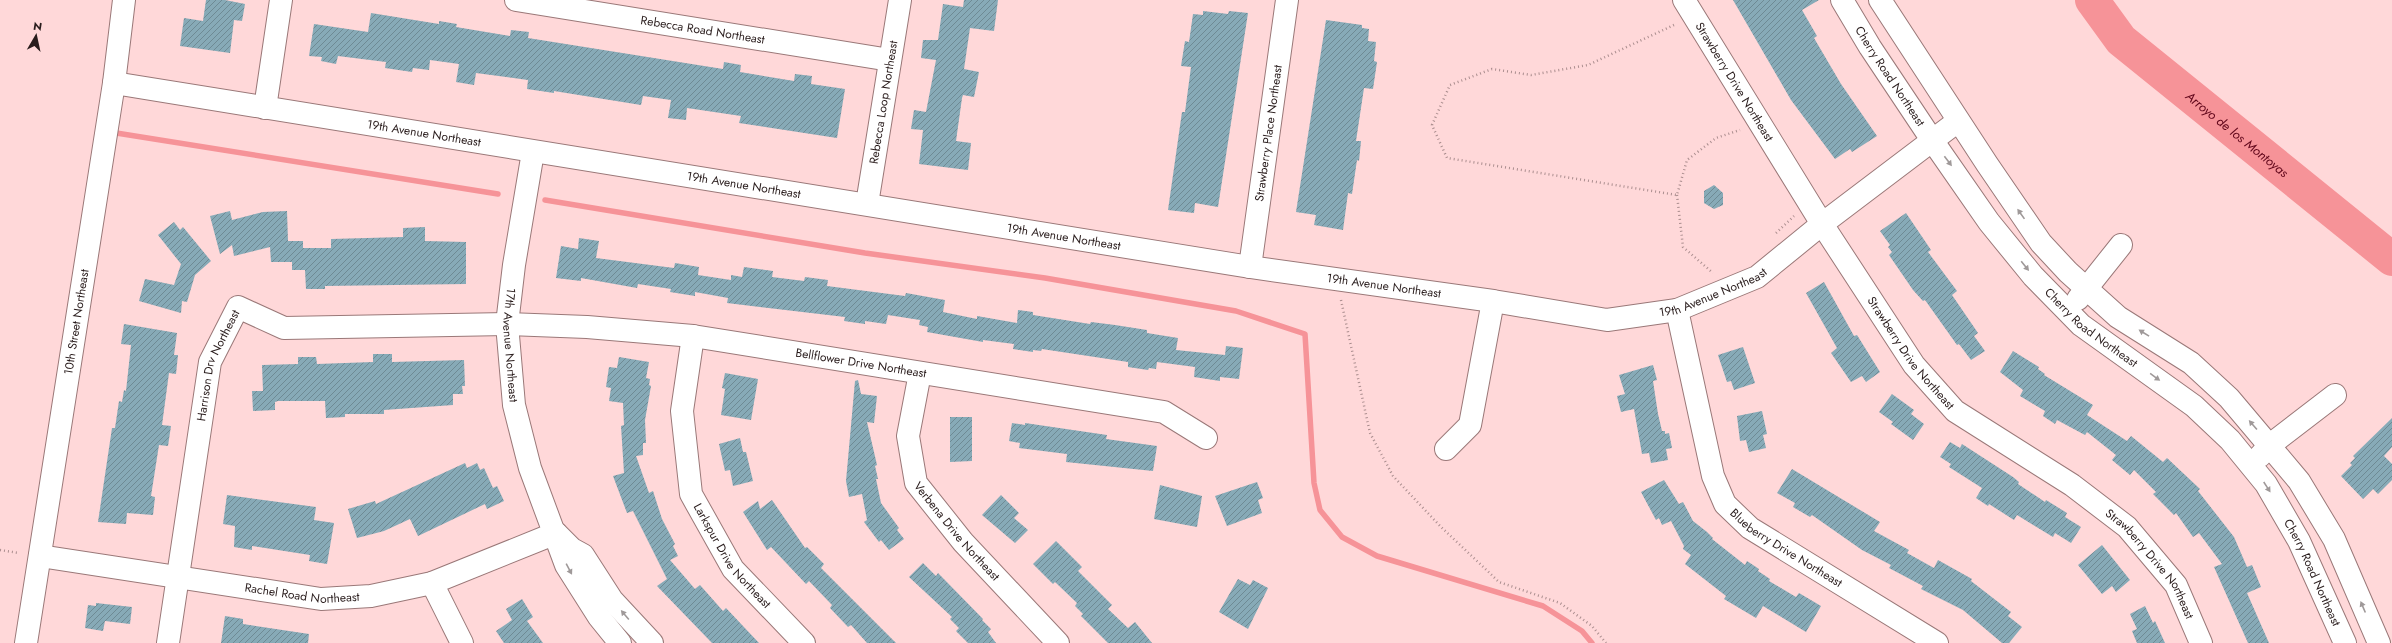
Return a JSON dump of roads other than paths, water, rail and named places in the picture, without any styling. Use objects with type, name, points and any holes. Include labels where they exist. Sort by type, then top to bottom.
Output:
[{"type":"street","name":"10th Street Northeast","points":[[26,643],[114,83],[124,0]]},
{"type":"street","points":[[265,108],[281,0]]},
{"type":"street","name":"Rebecca Road Northeast","points":[[516,0],[890,60]]},
{"type":"street","name":"Rebecca Loop Northeast","points":[[867,204],[900,0]]},
{"type":"street","name":"Strawberry Place Northeast","points":[[1250,267],[1287,0]]},
{"type":"street","name":"Strawberry Drive Northeast","points":[[1684,0],[1822,224],[1914,365],[1955,412],[2072,485],[2127,527],[2176,585],[2201,643]]},
{"type":"street","name":"Cherry Road Northeast","points":[[1842,0],[1870,47],[1932,140],[1989,222],[2033,276],[2081,325],[2194,406],[2230,440],[2266,484],[2299,541],[2345,643]]},
{"type":"street","name":"Cherry Road Northeast","points":[[1880,0],[1958,120],[2041,243],[2086,288],[2118,317],[2191,363],[2229,398],[2299,481],[2334,539],[2379,643]]},
{"type":"street","name":"19th Avenue Northeast","points":[[114,83],[1250,267],[1493,301],[1607,320],[1677,310],[1757,277],[1822,224],[1958,120]]},
{"type":"street","name":"17th Avenue Northeast","points":[[534,152],[514,265],[507,324],[514,406],[530,468],[556,533],[566,565],[577,583],[620,643]]},
{"type":"street","points":[[2069,312],[2086,288],[2121,245]]},
{"type":"street","points":[[1446,449],[1470,425],[1493,301]]},
{"type":"street","name":"Harrison Drv Northeast","points":[[178,577],[210,362],[238,307],[284,328],[507,324]]},
{"type":"street","name":"Blueberry Drive Northeast","points":[[1677,310],[1713,476],[1725,504],[1750,528],[1937,643]]},
{"type":"street","name":"Bellflower Drive Northeast","points":[[507,324],[587,327],[692,336],[1164,412],[1206,438]]},
{"type":"street","name":"Larkspur Drive Northeast","points":[[692,336],[682,411],[691,494],[733,569],[804,643]]},
{"type":"street","name":"Verbena Drive Northeast","points":[[920,373],[908,436],[916,483],[963,542],[1058,643]]},
{"type":"street","points":[[2251,465],[2270,445],[2335,395]]},
{"type":"street","name":"Rachel Road Northeast","points":[[40,556],[321,599],[370,596],[432,583],[556,533]]},
{"type":"street","name":"17th Avenue Northeast","points":[[556,533],[572,549],[586,558],[612,600],[652,643]]},
{"type":"street","points":[[168,643],[178,577]]},
{"type":"street","points":[[432,583],[462,643]]},
{"type":"waterway","name":"Arroyo de los Montoyas","points":[[2092,0],[2121,40],[2392,259]]},
{"type":"waterway","points":[[110,132],[498,194]]},
{"type":"waterway","points":[[545,200],[865,253],[1045,278],[1236,311],[1305,334],[1314,483],[1320,510],[1342,537],[1377,556],[1543,606],[1582,631],[1592,643]]}]
